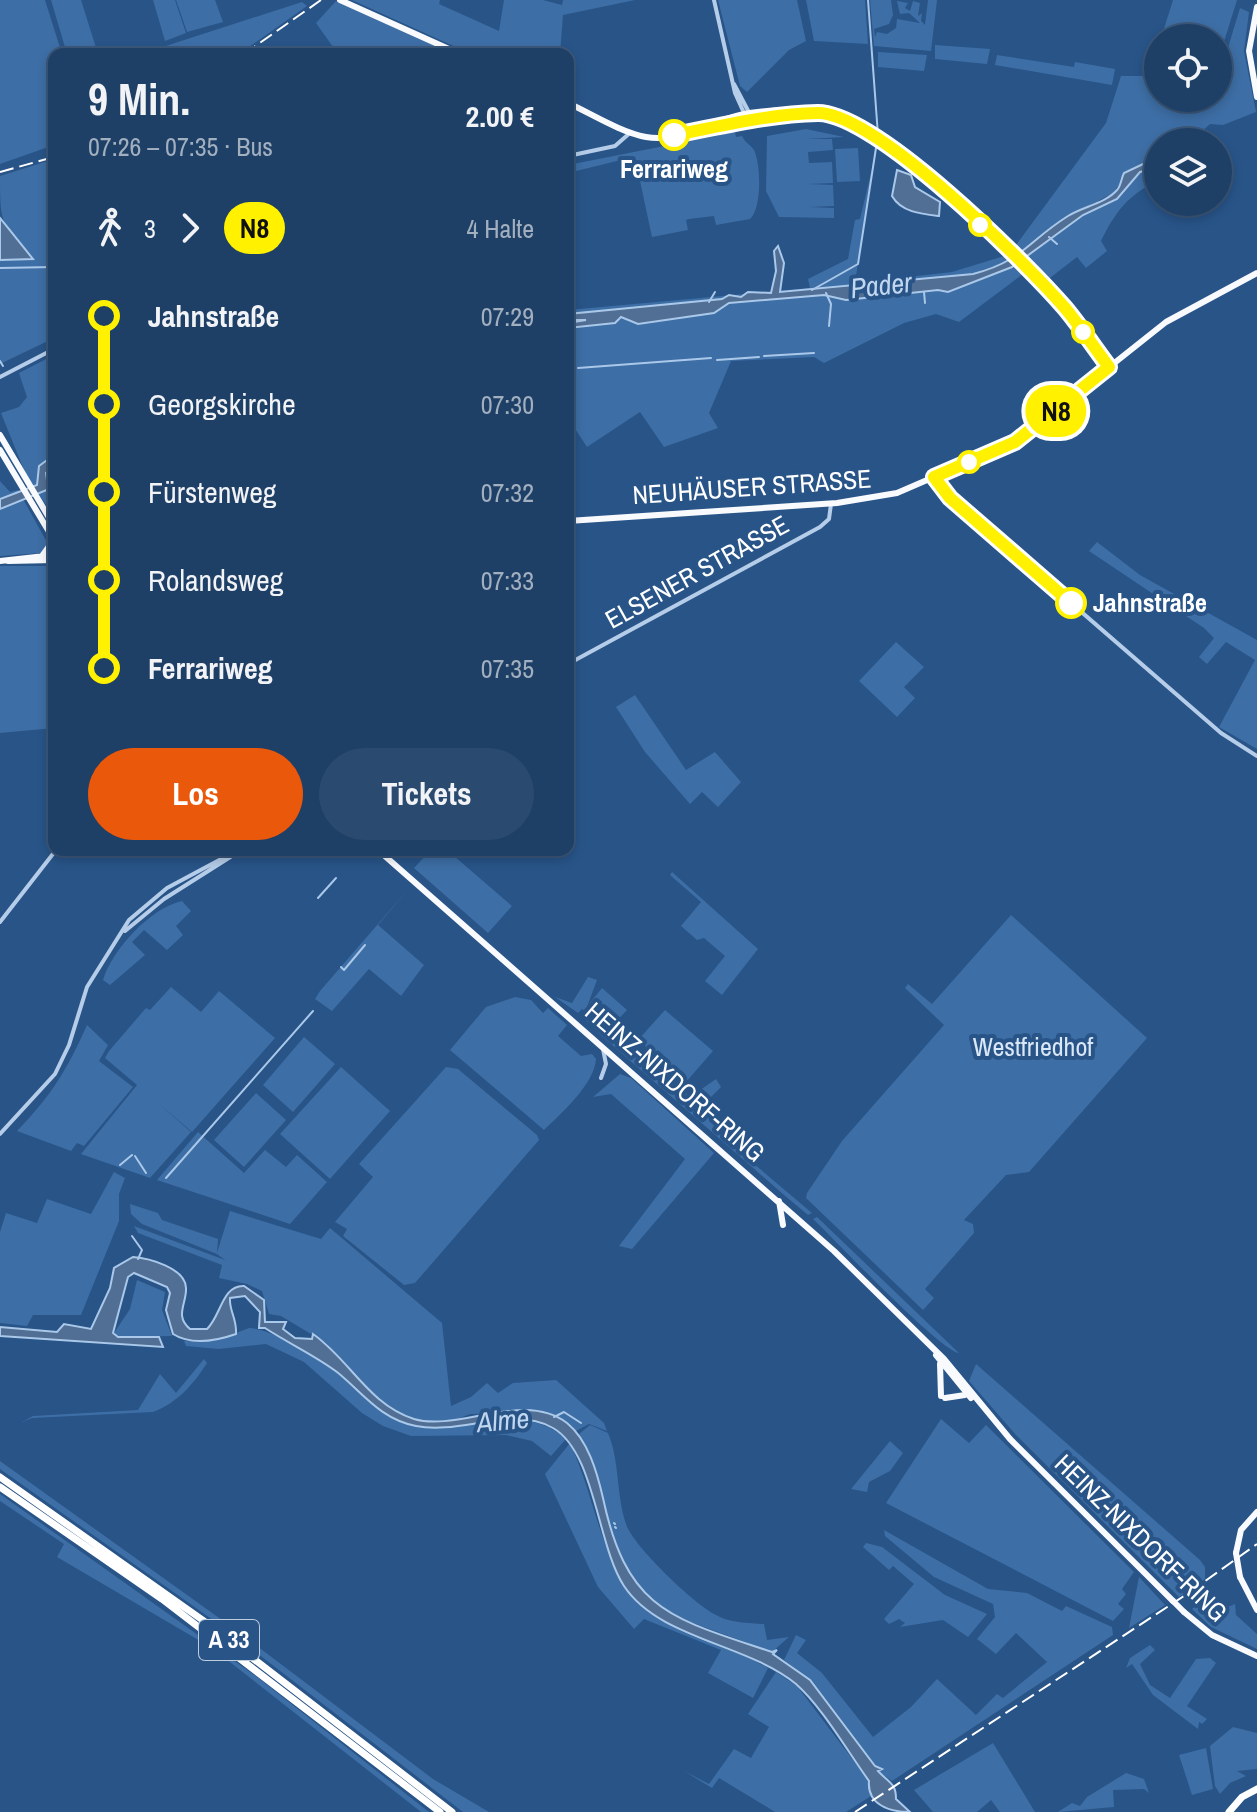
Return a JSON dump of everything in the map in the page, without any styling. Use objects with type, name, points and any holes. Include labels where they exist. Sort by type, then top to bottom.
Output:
[{"type":"highway","name":"A 33","points":[[0,1477],[211,1626],[452,1812]]},
{"type":"highway","name":"A 33","points":[[0,1487],[173,1607],[440,1812]]},
{"type":"highway","points":[[1230,1811],[1242,1797],[1257,1789]]},
{"type":"main road","points":[[340,0],[447,48]]},
{"type":"main road","points":[[1257,7],[1249,51],[1257,97]]},
{"type":"main road","points":[[574,106],[651,138],[796,110],[819,113],[877,138],[917,168],[1012,256],[1064,308],[1109,367]]},
{"type":"main road","name":"NEUHÄUSER STRASSE","points":[[574,521],[831,504],[888,497],[1015,442],[1185,309],[1257,273]]},
{"type":"main road","points":[[0,435],[34,504]]},
{"type":"main road","points":[[0,450],[16,481],[48,524]]},
{"type":"main road","points":[[42,556],[48,548]]},
{"type":"main road","points":[[2,561],[48,558]]},
{"type":"main road","points":[[2,561],[48,559]]},
{"type":"main road","name":"HEINZ-NIXDORF-RING","points":[[385,856],[779,1201],[886,1301],[959,1376],[971,1398]]},
{"type":"main road","points":[[779,1201],[783,1225]]},
{"type":"main road","name":"HEINZ-NIXDORF-RING","points":[[936,1355],[940,1364],[971,1398],[1184,1612],[1212,1635],[1257,1656]]},
{"type":"main road","points":[[940,1364],[943,1397],[971,1398]]},
{"type":"main road","points":[[1257,1512],[1241,1530],[1236,1553],[1240,1577],[1257,1610]]},
{"type":"main road","points":[[1248,1594],[1257,1603]]},
{"type":"street","points":[[714,0],[733,82],[749,117]]},
{"type":"street","points":[[574,155],[615,146],[632,132]]},
{"type":"street","points":[[0,377],[48,352]]},
{"type":"street","points":[[934,477],[950,498],[1147,670],[1221,733],[1257,756]]},
{"type":"street","name":"ELSENER STRASSE","points":[[574,661],[820,527],[829,519],[831,504]]},
{"type":"street","points":[[0,922],[51,856]]},
{"type":"street","points":[[1,1131],[55,1074],[69,1045],[87,987],[120,935],[164,899],[230,856]]},
{"type":"street","points":[[601,1044],[606,1064],[601,1078]]},
{"type":"green space","points":[[0,0],[45,0],[60,48],[48,48],[48,147],[0,164]]},
{"type":"green space","points":[[51,0],[81,0],[96,48],[65,48]]},
{"type":"green space","points":[[153,0],[175,0],[186,33],[165,41]]},
{"type":"green space","points":[[176,0],[215,0],[223,22],[187,32]]},
{"type":"green space","points":[[352,0],[440,0],[439,4],[499,31],[504,0],[543,0],[562,5],[563,0],[635,0],[563,15],[560,48],[458,48]]},
{"type":"green space","points":[[718,0],[797,0],[806,41],[789,50],[747,92],[740,86]]},
{"type":"green space","points":[[806,0],[865,0],[868,44],[814,41]]},
{"type":"green space","points":[[870,0],[891,0],[893,15],[889,24],[874,29],[875,37],[877,32],[887,34],[896,28],[897,19],[920,23],[909,13],[900,14],[897,1],[908,3],[905,8],[910,11],[913,1],[920,3],[918,16],[922,13],[921,21],[925,25],[928,0],[937,0],[931,51],[874,46]]},
{"type":"green space","points":[[1173,0],[1237,0],[1230,24],[1165,24]]},
{"type":"green space","points":[[336,1],[442,48],[334,48],[316,23]]},
{"type":"green space","points":[[302,2],[307,6],[248,48],[160,48]]},
{"type":"green space","points":[[1240,8],[1249,12],[1244,51],[1256,112],[1223,125],[1210,124],[1206,128],[1144,128],[1144,164],[1130,170],[1113,193],[1054,225],[1020,255],[1016,245],[1106,123],[1121,76],[1144,76],[1144,112],[1232,112],[1232,34]]},
{"type":"green space","points":[[935,45],[990,49],[987,64],[935,59]]},
{"type":"green space","points":[[878,52],[927,55],[924,71],[878,67]]},
{"type":"green space","points":[[997,55],[1074,67],[1075,62],[1115,69],[1112,85],[995,65]]},
{"type":"green space","points":[[806,129],[844,137],[807,139],[832,139],[833,150],[808,152],[809,163],[832,162],[833,183],[809,184],[833,185],[834,206],[810,207],[834,208],[834,218],[779,217],[766,191],[767,136]]},
{"type":"green space","points":[[735,132],[736,137],[742,136],[754,150],[758,166],[757,206],[750,219],[716,225],[714,216],[689,219],[686,220],[688,230],[652,237],[637,167],[628,168],[625,159],[574,172],[574,164]]},
{"type":"green space","points":[[858,148],[860,181],[837,182],[835,149]]},
{"type":"green space","points":[[48,161],[48,341],[0,364],[0,260],[33,258],[5,223],[0,176]]},
{"type":"green space","points":[[872,169],[855,283],[952,272],[1004,256],[1023,274],[959,322],[936,314],[904,323],[824,363],[814,357],[731,361],[709,413],[718,428],[664,447],[640,412],[587,447],[574,427],[574,309],[810,288],[808,279],[848,259],[855,220],[860,219]]},
{"type":"green space","points":[[1141,172],[1144,174],[1144,189],[1131,198],[1112,220],[1101,241],[1107,251],[1086,268],[1077,257],[1046,281],[1023,259],[1080,217],[1119,194]]},
{"type":"green space","points":[[48,358],[48,459],[39,466],[48,470],[48,508],[26,475],[1,413],[19,407],[27,397],[19,373]]},
{"type":"green space","points":[[0,481],[10,492],[18,490],[48,544],[41,553],[0,556]]},
{"type":"green space","points":[[1097,542],[1140,575],[1257,640],[1257,749],[1219,727],[1255,660],[1226,642],[1207,664],[1199,657],[1214,638],[1204,628],[1089,551]]},
{"type":"green space","points":[[0,566],[48,566],[48,729],[0,733]]},
{"type":"green space","points":[[896,642],[924,667],[904,687],[915,698],[897,717],[859,681]]},
{"type":"green space","points":[[635,695],[686,770],[715,752],[741,782],[718,807],[702,792],[690,804],[645,752],[616,707]]},
{"type":"green space","points":[[425,856],[454,856],[512,906],[488,933],[414,868]]},
{"type":"green space","points":[[672,872],[758,949],[722,995],[705,981],[725,956],[704,938],[697,940],[681,926],[701,902],[670,875]]},
{"type":"green space","points":[[410,887],[378,925],[424,965],[401,996],[369,969],[332,1011],[315,999],[320,991]]},
{"type":"green space","points":[[182,901],[191,911],[176,926],[183,935],[167,950],[144,930],[132,942],[145,955],[110,985],[103,980],[115,956],[145,921]]},
{"type":"green space","name":"Westfriedhof","points":[[1011,915],[1147,1038],[1029,1172],[1006,1175],[964,1220],[973,1224],[974,1233],[925,1289],[934,1298],[923,1310],[806,1198],[807,1193],[842,1141],[944,1025],[905,988],[908,984],[932,1004]]},
{"type":"green space","points":[[588,977],[597,980],[587,1007],[690,1097],[716,1079],[721,1087],[706,1102],[705,1113],[753,1163],[812,1213],[808,1215],[784,1195],[603,1037],[581,1016],[585,1011],[582,1009],[578,1013],[555,997],[572,1003]]},
{"type":"green space","points":[[171,987],[201,1012],[219,991],[275,1038],[192,1132],[158,1103],[191,1132],[150,1178],[81,1154],[137,1085],[105,1058],[146,1008],[150,1010]]},
{"type":"green space","points":[[602,988],[627,1010],[613,1025],[589,1004]]},
{"type":"green space","points":[[515,997],[531,1000],[543,1013],[548,1008],[567,1025],[558,1036],[581,1056],[592,1054],[596,1059],[584,1088],[544,1130],[450,1050],[486,1007]]},
{"type":"green space","points":[[665,1010],[713,1051],[686,1082],[638,1040]]},
{"type":"green space","points":[[87,1025],[108,1045],[99,1061],[133,1087],[84,1146],[77,1143],[71,1151],[17,1131],[57,1082]]},
{"type":"green space","points":[[304,1037],[335,1064],[293,1112],[263,1085]]},
{"type":"green space","points":[[341,1067],[390,1111],[330,1179],[280,1134]]},
{"type":"green space","points":[[446,1067],[458,1069],[537,1135],[539,1140],[415,1283],[404,1285],[343,1236],[347,1229],[335,1222],[373,1177],[359,1164]]},
{"type":"green space","points":[[620,1074],[631,1078],[714,1153],[632,1249],[619,1246],[685,1159],[611,1094],[593,1097]]},
{"type":"green space","points":[[256,1093],[286,1120],[244,1167],[214,1140]]},
{"type":"green space","points":[[198,1132],[244,1173],[265,1150],[286,1167],[297,1155],[327,1182],[290,1224],[157,1180]]},
{"type":"green space","points":[[114,1172],[125,1178],[119,1194],[119,1221],[81,1315],[33,1315],[27,1326],[0,1323],[0,1232],[6,1213],[37,1223],[47,1199],[91,1214]]},
{"type":"green space","points":[[130,1204],[158,1213],[162,1220],[218,1239],[217,1253],[230,1211],[321,1239],[330,1228],[442,1323],[451,1406],[471,1397],[487,1383],[498,1393],[513,1383],[556,1380],[604,1423],[607,1431],[589,1424],[576,1431],[547,1413],[470,1414],[450,1422],[418,1420],[402,1415],[375,1399],[326,1343],[281,1316],[269,1314],[262,1291],[219,1278],[222,1265],[138,1233],[134,1226],[225,1260],[142,1224],[131,1214]]},
{"type":"green space","points":[[817,1217],[959,1353],[931,1334],[887,1293],[813,1219]]},
{"type":"green space","points":[[137,1280],[165,1292],[162,1310],[172,1336],[118,1337],[114,1333],[130,1309]]},
{"type":"green space","points":[[249,1328],[269,1333],[305,1351],[336,1371],[385,1413],[405,1423],[446,1427],[509,1420],[529,1421],[548,1427],[566,1439],[551,1456],[532,1441],[506,1435],[411,1436],[383,1426],[362,1413],[304,1362],[266,1344],[219,1349],[186,1346],[184,1341],[218,1340]]},
{"type":"green space","points":[[204,1359],[207,1363],[190,1386],[170,1404],[153,1412],[32,1418],[22,1422],[33,1416],[138,1410],[160,1374],[176,1393]]},
{"type":"green space","points":[[976,1364],[1200,1560],[1205,1567],[1205,1579],[1179,1597],[1016,1435],[969,1381]]},
{"type":"green space","points":[[941,1419],[969,1443],[986,1425],[1134,1572],[1122,1589],[1126,1594],[1118,1604],[1124,1609],[1113,1621],[886,1503]]},
{"type":"green space","points":[[590,1425],[608,1433],[626,1524],[640,1546],[706,1609],[721,1618],[764,1624],[767,1640],[789,1637],[772,1652],[671,1615],[631,1580],[610,1528],[599,1480],[579,1434]]},
{"type":"green space","points":[[890,1441],[903,1453],[890,1471],[869,1482],[867,1492],[851,1489]]},
{"type":"green space","points":[[570,1443],[608,1550],[619,1574],[634,1595],[655,1615],[683,1632],[768,1668],[753,1698],[708,1673],[721,1650],[644,1619],[634,1629],[598,1587],[545,1474]]},
{"type":"green space","points":[[0,1461],[229,1625],[433,1779],[489,1812],[463,1812],[227,1630],[0,1469]]},
{"type":"green space","points":[[0,1494],[257,1677],[429,1812],[421,1812],[212,1648],[57,1557],[64,1544],[0,1501]]},
{"type":"green space","points":[[884,1530],[988,1589],[1027,1593],[1062,1611],[1066,1606],[1112,1627],[1113,1635],[892,1781],[878,1771],[881,1769],[875,1766],[810,1680],[784,1660],[796,1635],[806,1640],[797,1653],[822,1673],[873,1737],[911,1707],[937,1679],[976,1715],[997,1694],[1003,1698],[1047,1662],[1016,1633],[996,1654],[977,1639],[995,1617],[993,1604],[934,1577],[885,1536]]},
{"type":"green space","points":[[866,1543],[882,1547],[945,1595],[987,1614],[968,1637],[943,1620],[900,1627],[905,1623],[899,1619],[889,1624],[884,1619],[914,1584],[893,1566],[889,1570],[863,1547]]},
{"type":"green space","points":[[1139,1577],[1165,1605],[1129,1628]]},
{"type":"green space","points":[[1206,1598],[1223,1609],[1235,1604],[1236,1615],[1257,1634],[1257,1649],[1211,1627],[1192,1609]]},
{"type":"green space","points":[[1150,1645],[1155,1650],[1140,1664],[1150,1685],[1170,1698],[1196,1659],[1210,1658],[1216,1663],[1187,1706],[1207,1719],[1202,1724],[1199,1722],[1198,1729],[1153,1695],[1132,1664],[1126,1668],[1130,1658]]},
{"type":"green space","points":[[776,1672],[797,1686],[869,1781],[871,1796],[846,1812],[775,1812],[719,1778],[712,1788],[684,1771],[709,1784],[734,1749],[751,1758],[769,1727],[748,1714]]},
{"type":"green space","points":[[1233,1727],[1257,1733],[1257,1769],[1237,1771],[1246,1776],[1230,1783],[1220,1794],[1215,1786],[1210,1746]]},
{"type":"green space","points":[[993,1743],[1035,1812],[1000,1812],[991,1800],[977,1812],[933,1812],[914,1790]]},
{"type":"green space","points":[[1206,1748],[1213,1789],[1192,1795],[1179,1755]]},
{"type":"green space","points":[[1126,1773],[1144,1779],[1149,1793],[1144,1789],[1113,1790],[1114,1807],[1058,1812],[1072,1803],[1080,1806],[1087,1797]]},
{"type":"water","name":"Pader","points":[[1144,164],[1144,171],[1117,199],[1083,215],[1012,267],[948,292],[938,290],[846,300],[824,295],[729,303],[714,313],[638,324],[621,317],[615,323],[574,327],[574,322],[586,320],[574,320],[574,313],[722,299],[729,295],[741,297],[748,292],[771,293],[776,271],[774,251],[778,246],[784,263],[780,292],[973,274],[1014,257],[1054,225],[1107,198],[1118,188],[1124,173]]},
{"type":"water","points":[[897,170],[911,175],[915,187],[940,202],[939,216],[912,211],[896,201],[892,196]]},
{"type":"water","points":[[0,218],[33,259],[0,260]]},
{"type":"water","points":[[48,459],[48,489],[0,509],[0,499],[37,485],[39,466]]},
{"type":"water","name":"Alme","points":[[133,1257],[156,1262],[180,1275],[186,1288],[182,1314],[190,1329],[207,1329],[231,1290],[244,1286],[264,1300],[265,1322],[286,1322],[283,1329],[295,1338],[312,1339],[313,1334],[384,1403],[414,1419],[431,1422],[531,1410],[550,1414],[567,1423],[581,1438],[591,1457],[613,1536],[625,1565],[640,1587],[659,1605],[680,1618],[772,1652],[777,1650],[773,1654],[810,1680],[875,1766],[882,1769],[878,1771],[893,1786],[896,1799],[910,1812],[888,1809],[876,1801],[869,1789],[869,1781],[825,1717],[796,1684],[754,1659],[681,1630],[639,1604],[624,1586],[615,1568],[578,1457],[567,1440],[553,1428],[521,1419],[433,1428],[403,1423],[382,1411],[329,1366],[265,1328],[259,1328],[260,1312],[245,1296],[230,1298],[236,1334],[204,1341],[180,1338],[173,1334],[166,1310],[170,1293],[167,1287],[134,1273],[128,1277],[113,1333],[118,1337],[159,1337],[163,1347],[0,1336],[0,1327],[57,1332],[64,1324],[91,1329],[110,1288],[114,1268]]},
{"type":"waterway","name":"Pader","points":[[812,290],[858,264],[878,135],[868,0]]},
{"type":"waterway","points":[[1049,237],[1057,244]]},
{"type":"waterway","points":[[0,268],[48,267]]},
{"type":"waterway","points":[[709,302],[715,292]]},
{"type":"waterway","name":"Pader","points":[[924,292],[925,303]]},
{"type":"waterway","points":[[826,293],[831,304],[829,326]]},
{"type":"waterway","points":[[764,356],[814,353]]},
{"type":"waterway","points":[[717,360],[759,357]]},
{"type":"waterway","points":[[578,368],[711,358]]},
{"type":"waterway","points":[[0,361],[3,366]]},
{"type":"waterway","points":[[318,898],[336,878]]},
{"type":"waterway","points":[[341,967],[344,970],[365,945]]},
{"type":"waterway","points":[[166,1178],[313,1011]]},
{"type":"waterway","points":[[120,1165],[132,1155]]},
{"type":"waterway","points":[[135,1156],[146,1173]]},
{"type":"waterway","points":[[132,1236],[142,1250],[138,1259]]},
{"type":"waterway","points":[[554,1417],[564,1412],[581,1423]]},
{"type":"railway","points":[[253,48],[321,0]]},
{"type":"railway","points":[[0,172],[48,159]]},
{"type":"railway","points":[[855,1812],[1187,1594],[1257,1544]]},
{"type":"bus line","name":"N8","points":[[674,135],[718,124],[819,113],[863,129],[917,168],[1007,250],[1064,308],[1109,367],[1015,442],[934,477],[950,498],[1071,603]]},
{"type":"place","name":"Ferrariweg","points":[[674,135]]},
{"type":"place","name":"Jahnstraße","points":[[1071,603]]}]
